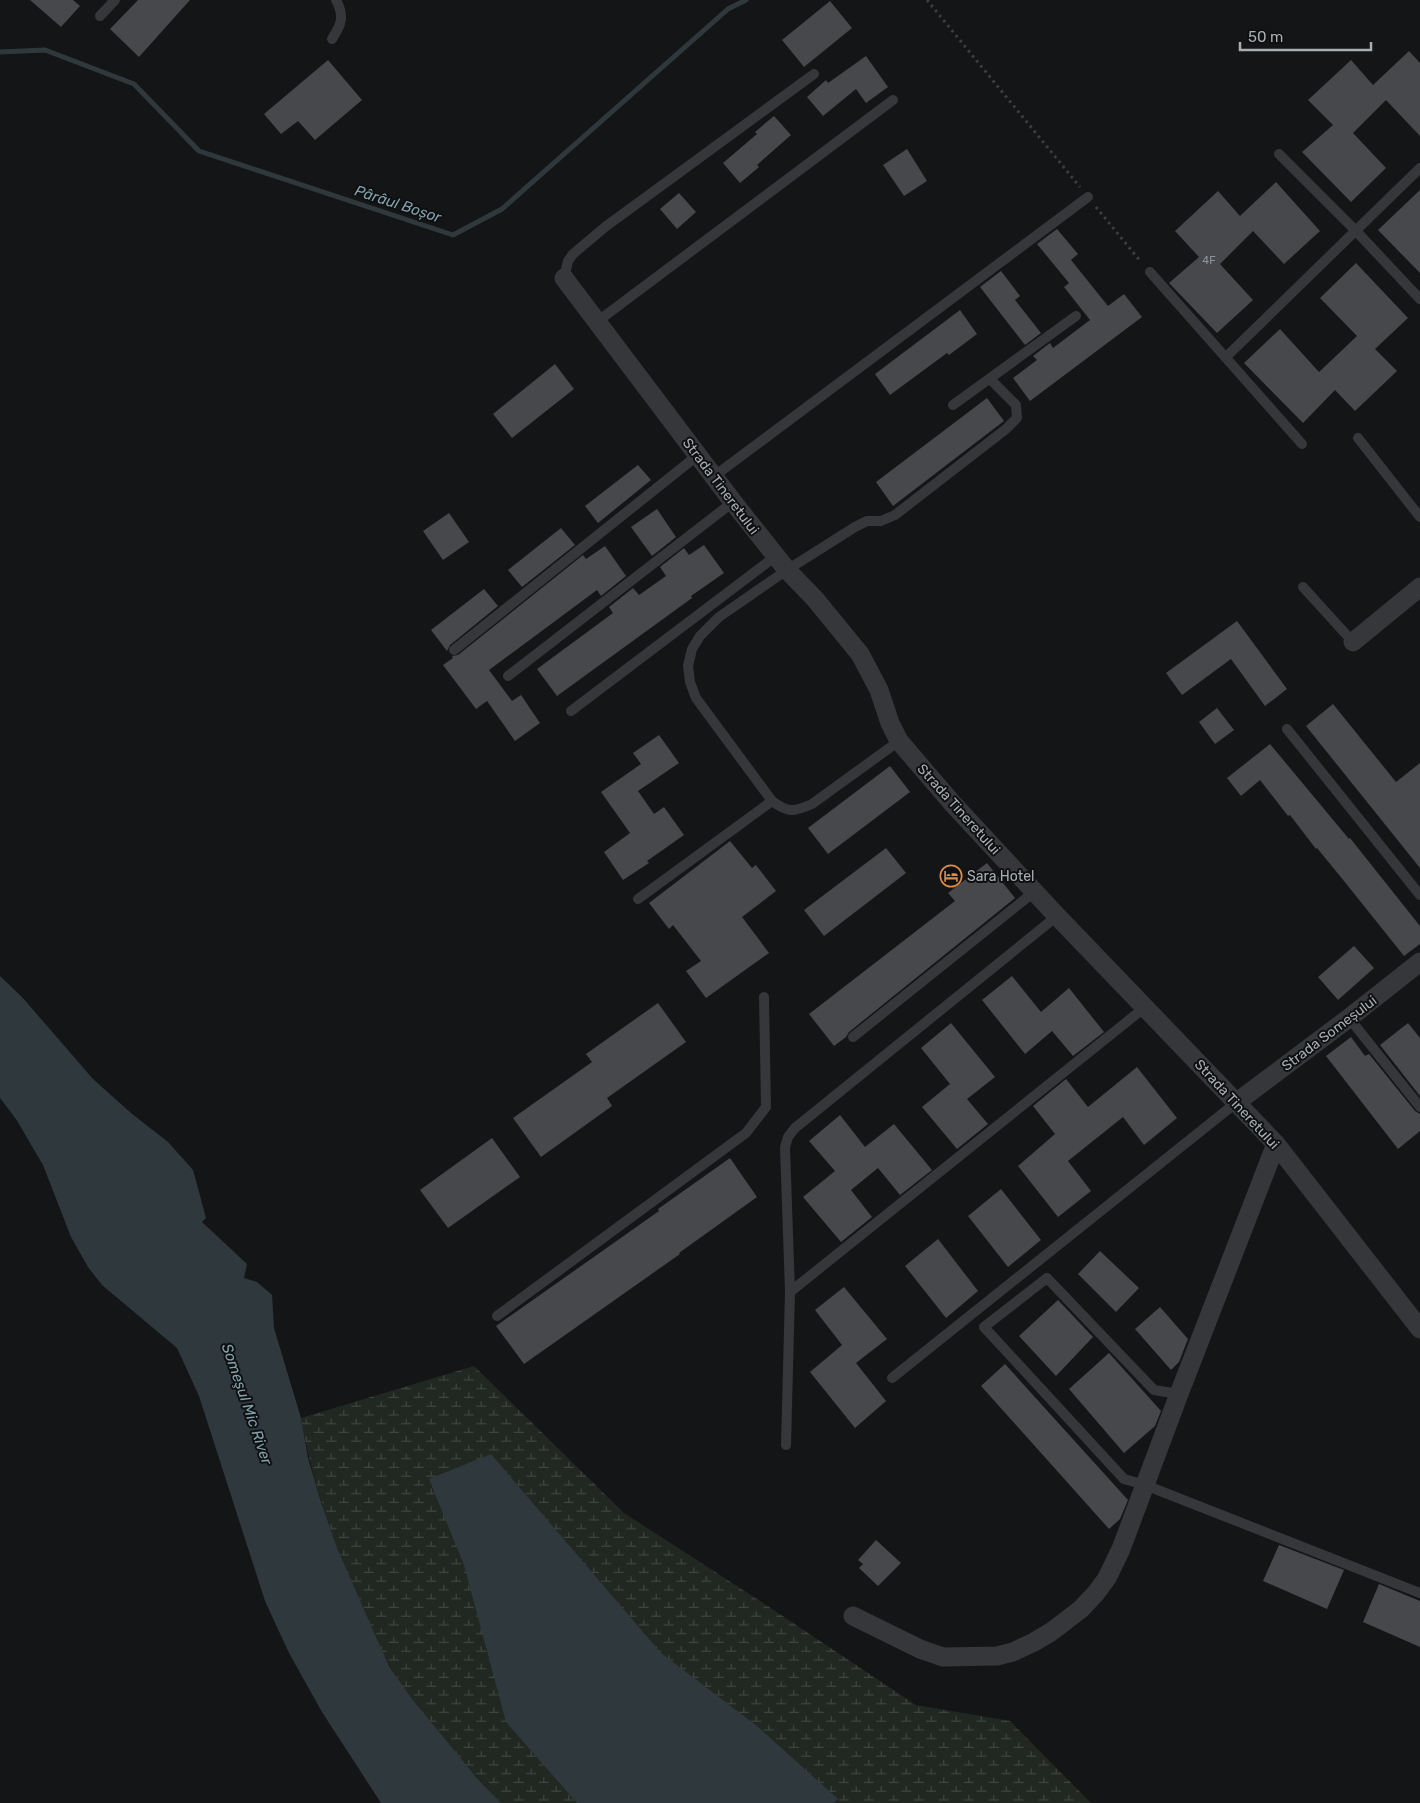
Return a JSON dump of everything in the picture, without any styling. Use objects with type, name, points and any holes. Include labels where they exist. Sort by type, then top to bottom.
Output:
[{"type":"street","name":"Strada Tineretului","points":[[564,278],[713,477],[782,563],[815,599],[860,654],[880,690],[890,722],[899,741],[953,804],[1034,892],[1276,1144],[1420,1329]]},
{"type":"street","points":[[1353,642],[1420,587]]},
{"type":"street","name":"Strada Someșului","points":[[1237,1102],[1420,962]]},
{"type":"street","points":[[854,1616],[920,1649],[943,1657],[997,1656],[1034,1642],[1067,1621],[1096,1594],[1107,1578],[1121,1550],[1276,1144]]},
{"type":"lane","points":[[100,16],[115,0]]},
{"type":"lane","points":[[332,39],[341,26],[340,8],[336,0]]},
{"type":"lane","points":[[564,278],[568,261],[573,254],[605,227],[814,74]]},
{"type":"lane","points":[[598,321],[893,100]]},
{"type":"lane","points":[[1280,154],[1420,299]]},
{"type":"lane","points":[[1226,357],[1420,168]]},
{"type":"lane","points":[[713,477],[1088,196]]},
{"type":"lane","points":[[1150,272],[1302,444]]},
{"type":"lane","points":[[953,405],[1076,316]]},
{"type":"lane","points":[[571,711],[782,563],[867,521],[881,521],[895,515],[1006,429],[1018,418],[1016,405],[990,378]]},
{"type":"lane","points":[[1358,438],[1420,517]]},
{"type":"lane","points":[[454,650],[698,455]]},
{"type":"lane","points":[[508,676],[733,502]]},
{"type":"lane","points":[[782,563],[719,617],[700,636],[692,649],[688,666],[690,682],[696,698],[772,801],[783,809],[798,810],[812,804],[899,741]]},
{"type":"lane","points":[[1304,587],[1353,642]]},
{"type":"lane","points":[[1287,729],[1420,895]]},
{"type":"lane","points":[[638,899],[772,801]]},
{"type":"lane","points":[[853,1037],[1034,892]]},
{"type":"lane","points":[[786,1446],[790,1292],[785,1147],[788,1137],[795,1128],[1057,916]]},
{"type":"lane","points":[[497,1316],[746,1133],[766,1107],[764,997]]},
{"type":"lane","points":[[790,1292],[1144,1008]]},
{"type":"lane","points":[[1349,1018],[1420,1107]]},
{"type":"lane","points":[[892,1378],[1237,1102]]},
{"type":"lane","points":[[1179,1394],[1154,1390],[1047,1278],[984,1327],[1124,1480],[1145,1485],[1420,1593]]},
{"type":"path","points":[[927,0],[1150,272]]},
{"type":"green space","points":[[474,1366],[624,1513],[916,1705],[1010,1721],[1091,1803],[501,1803],[428,1721],[391,1668],[383,1653],[351,1583],[333,1537],[311,1467],[301,1418]]},
{"type":"water","name":"Someşul Mic River","points":[[0,976],[22,997],[93,1079],[131,1113],[168,1142],[193,1170],[206,1218],[202,1222],[247,1264],[244,1278],[257,1282],[272,1295],[274,1328],[301,1418],[308,1458],[321,1502],[338,1550],[389,1666],[412,1699],[477,1778],[501,1803],[381,1803],[322,1712],[289,1653],[265,1601],[199,1396],[177,1348],[102,1285],[88,1267],[71,1237],[43,1165],[16,1119],[0,1098]]},
{"type":"water","points":[[491,1454],[661,1653],[757,1726],[838,1799],[834,1803],[577,1803],[506,1722],[464,1565],[429,1479]]},
{"type":"building","points":[[30,0],[73,0],[80,6],[61,27]]},
{"type":"building","points":[[138,0],[190,0],[139,57],[110,29]]},
{"type":"building","points":[[830,1],[852,28],[804,67],[782,40]]},
{"type":"building","points":[[1409,51],[1420,63],[1420,136],[1386,100],[1353,133],[1386,168],[1351,202],[1302,152],[1333,125],[1308,100],[1351,60],[1373,85]]},
{"type":"building","points":[[866,56],[888,87],[866,103],[856,89],[823,116],[807,97],[826,80],[828,83]]},
{"type":"building","points":[[328,60],[362,100],[315,140],[298,121],[281,134],[264,114]]},
{"type":"building","points":[[774,116],[791,135],[740,183],[723,163],[757,134],[755,132]]},
{"type":"building","points":[[907,149],[927,181],[904,196],[883,165]]},
{"type":"building","points":[[1276,182],[1320,231],[1284,264],[1253,231],[1220,264],[1253,300],[1217,333],[1169,283],[1199,257],[1175,231],[1218,191],[1240,216]]},
{"type":"building","points":[[1420,190],[1420,273],[1378,230]]},
{"type":"building","points":[[679,193],[696,212],[677,229],[660,209]]},
{"type":"building","points":[[1057,229],[1078,254],[1071,260],[1108,306],[1124,294],[1142,317],[1030,401],[1013,378],[1037,360],[1033,356],[1050,343],[1053,348],[1090,320],[1064,287],[1069,283],[1037,244]]},
{"type":"building","points":[[1356,263],[1408,318],[1375,349],[1397,371],[1355,411],[1335,390],[1303,423],[1244,363],[1280,329],[1319,372],[1357,336],[1320,298]]},
{"type":"building","points":[[1001,271],[1020,296],[1015,300],[1041,333],[1025,345],[980,287]]},
{"type":"building","points":[[960,310],[977,334],[949,355],[947,353],[890,395],[875,374]]},
{"type":"building","points":[[555,364],[574,389],[512,438],[493,414]]},
{"type":"building","points":[[987,398],[1004,421],[893,506],[876,482]]},
{"type":"building","points":[[638,465],[651,480],[598,523],[585,506]]},
{"type":"building","points":[[657,509],[676,537],[652,556],[631,527]]},
{"type":"building","points":[[449,513],[469,542],[443,560],[423,531]]},
{"type":"building","points":[[561,528],[575,545],[522,587],[508,570]]},
{"type":"building","points":[[704,545],[724,573],[557,696],[537,669],[613,613],[609,607],[633,588],[639,595],[666,576],[660,567],[684,548],[689,555]]},
{"type":"building","points":[[605,546],[626,576],[601,596],[597,590],[489,670],[512,701],[521,695],[540,723],[515,741],[487,701],[476,709],[443,665],[453,658],[452,656],[458,655],[583,555],[586,559]]},
{"type":"building","points":[[484,589],[498,606],[450,645],[447,651],[431,630]]},
{"type":"building","points":[[1237,621],[1287,689],[1265,706],[1231,659],[1182,695],[1166,673]]},
{"type":"building","points":[[1333,704],[1396,782],[1420,763],[1420,868],[1306,726]]},
{"type":"building","points":[[1217,708],[1234,730],[1215,744],[1199,722]]},
{"type":"building","points":[[659,735],[679,763],[638,791],[654,814],[664,807],[684,835],[647,861],[649,863],[623,880],[604,852],[630,833],[601,792],[641,764],[633,753]]},
{"type":"building","points":[[1270,744],[1350,838],[1420,926],[1420,944],[1404,956],[1260,780],[1241,796],[1227,778]]},
{"type":"building","points":[[890,766],[910,792],[828,854],[808,828]]},
{"type":"building","points":[[730,841],[752,868],[756,865],[776,891],[742,917],[769,953],[706,998],[686,971],[701,961],[673,925],[669,929],[649,903]]},
{"type":"building","points":[[886,848],[906,873],[824,936],[804,910]]},
{"type":"building","points":[[987,863],[1015,898],[834,1046],[809,1014],[955,901],[948,893]]},
{"type":"building","points":[[1354,946],[1374,968],[1338,1000],[1318,977]]},
{"type":"building","points":[[1012,976],[1041,1012],[1069,988],[1104,1032],[1073,1056],[1052,1031],[1025,1054],[982,1000]]},
{"type":"building","points":[[658,1003],[686,1042],[607,1098],[612,1106],[541,1157],[513,1118],[592,1062],[586,1054]]},
{"type":"building","points":[[951,1023],[995,1077],[967,1099],[988,1124],[957,1149],[922,1107],[950,1084],[921,1048]]},
{"type":"building","points":[[1408,1023],[1420,1038],[1420,1096],[1380,1045]]},
{"type":"building","points":[[1351,1037],[1365,1056],[1369,1054],[1415,1111],[1420,1114],[1420,1131],[1398,1149],[1326,1056]]},
{"type":"building","points":[[1137,1067],[1177,1118],[1144,1145],[1123,1117],[1068,1161],[1091,1191],[1058,1217],[1018,1166],[1055,1134],[1033,1106],[1066,1079],[1088,1107]]},
{"type":"building","points":[[840,1115],[865,1147],[894,1124],[932,1170],[900,1195],[878,1168],[851,1190],[872,1217],[841,1242],[803,1197],[835,1171],[809,1141]]},
{"type":"building","points":[[492,1138],[520,1177],[448,1228],[420,1190]]},
{"type":"building","points":[[730,1158],[757,1197],[524,1364],[496,1326],[659,1211],[658,1209]]},
{"type":"building","points":[[1001,1189],[1041,1240],[1008,1267],[968,1216]]},
{"type":"building","points":[[938,1239],[978,1291],[946,1318],[905,1266]]},
{"type":"building","points":[[1100,1251],[1139,1288],[1116,1312],[1078,1274]]},
{"type":"building","points":[[844,1287],[887,1339],[856,1363],[886,1401],[855,1428],[810,1372],[842,1345],[815,1310]]},
{"type":"building","points":[[1058,1300],[1093,1337],[1056,1376],[1019,1336]]},
{"type":"building","points":[[1160,1307],[1188,1339],[1179,1362],[1171,1370],[1135,1329]]},
{"type":"building","points":[[1109,1353],[1161,1411],[1155,1426],[1124,1453],[1069,1389]]},
{"type":"building","points":[[1005,1364],[1128,1500],[1120,1519],[1109,1529],[981,1386]]},
{"type":"building","points":[[876,1540],[901,1563],[878,1586],[859,1568],[863,1564],[858,1560]]},
{"type":"building","points":[[1279,1545],[1344,1570],[1327,1609],[1263,1581]]},
{"type":"building","points":[[1379,1584],[1420,1601],[1420,1647],[1363,1622]]},
{"type":"waterway","name":"Pârâul Boșor","points":[[0,52],[45,50],[134,84],[199,151],[453,235],[502,209],[728,9],[746,0]]},
{"type":"place","name":"Sara Hotel","points":[[951,876]]}]
